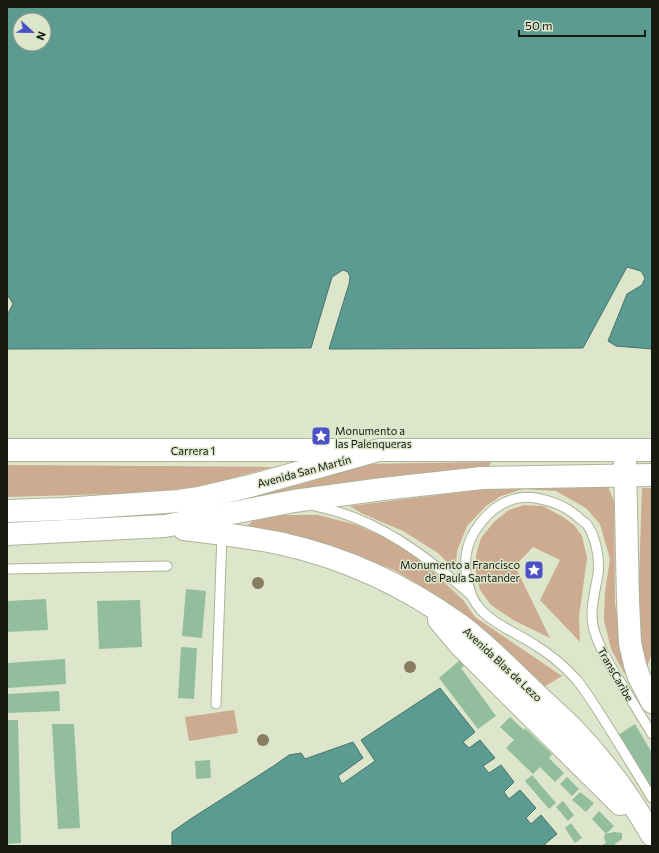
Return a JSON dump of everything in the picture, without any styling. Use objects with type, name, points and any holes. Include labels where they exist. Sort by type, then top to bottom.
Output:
[{"type":"main road","name":"Carrera 1","points":[[7,450],[379,450]]},
{"type":"main road","name":"Avenida San Martín","points":[[7,511],[63,509],[179,501],[223,514],[379,450],[652,450]]},
{"type":"main road","points":[[625,450],[629,635],[635,665],[648,695]]},
{"type":"main road","name":"Avenida San Martín","points":[[7,534],[165,526],[294,501],[482,478],[652,475]]},
{"type":"main road","points":[[223,514],[283,544],[322,555],[390,582],[423,601],[460,645],[652,835]]},
{"type":"main road","points":[[648,695],[652,666]]},
{"type":"lane","name":"TransCaribe","points":[[652,734],[602,652],[593,627],[592,610],[598,572],[597,553],[588,525],[564,507],[549,500],[532,497],[516,498],[502,504],[486,515],[475,530],[467,549],[466,566],[468,582],[477,605],[498,623],[547,653],[565,668],[576,680],[617,740],[652,798]]},
{"type":"lane","name":"TransCaribe","points":[[294,501],[328,508],[358,518],[394,537],[448,575],[473,597]]},
{"type":"lane","points":[[216,704],[223,514]]},
{"type":"lane","points":[[7,569],[167,566]]},
{"type":"lane","points":[[648,695],[652,712]]},
{"type":"shaded area","points":[[491,462],[488,469],[420,474],[231,502],[358,464]]},
{"type":"shaded area","points":[[7,465],[273,467],[180,492],[7,497]]},
{"type":"shaded area","points":[[526,484],[608,486],[614,502],[615,604],[630,676],[624,673],[611,649],[604,620],[605,592],[610,559],[600,524],[586,508],[556,491],[523,489],[501,496],[486,506],[467,526],[457,551],[456,565],[453,568],[438,553],[403,531],[361,513],[350,506]]},
{"type":"shaded area","points":[[642,488],[652,488],[652,653],[646,670],[637,642]]},
{"type":"shaded area","points":[[524,505],[543,506],[574,525],[582,536],[587,558],[579,617],[580,642],[540,600],[560,560],[533,547],[515,566],[550,638],[515,621],[491,605],[480,590],[476,572],[476,555],[481,538],[494,522],[509,510]]},
{"type":"shaded area","points":[[277,515],[318,515],[357,525],[401,545],[427,566],[463,600],[475,617],[562,676],[542,688],[467,620],[426,589],[394,570],[345,551],[300,539],[243,529],[258,517]]},
{"type":"shaded area","points":[[234,710],[238,733],[189,741],[185,717]]},
{"type":"water","points":[[7,7],[652,7],[652,349],[616,346],[608,341],[627,294],[642,285],[645,278],[641,271],[627,267],[583,348],[329,349],[349,284],[350,277],[348,272],[343,270],[332,277],[311,348],[7,349],[7,315],[13,304],[9,297],[7,297]]},
{"type":"water","points":[[440,688],[475,732],[463,742],[469,748],[480,740],[495,758],[483,766],[489,773],[501,765],[514,782],[504,792],[509,799],[520,790],[536,808],[526,818],[531,824],[541,815],[557,834],[545,844],[546,846],[172,846],[172,832],[289,755],[301,753],[305,759],[353,742],[363,758],[338,776],[342,784],[375,761],[361,740]]},
{"type":"building","points":[[186,589],[206,591],[202,638],[182,636]]},
{"type":"building","points":[[46,599],[48,630],[7,632],[7,601]]},
{"type":"building","points":[[140,600],[142,647],[99,649],[97,601]]},
{"type":"building","points":[[181,647],[197,648],[194,699],[178,698]]},
{"type":"building","points":[[65,659],[66,684],[8,688],[7,663]]},
{"type":"building","points":[[460,660],[465,665],[461,668],[496,716],[478,729],[439,678]]},
{"type":"building","points":[[59,691],[60,711],[7,713],[7,694]]},
{"type":"building","points":[[510,717],[524,730],[525,728],[552,754],[549,758],[564,773],[555,782],[540,767],[533,774],[506,748],[514,740],[500,727]]},
{"type":"building","points":[[7,720],[18,720],[21,843],[7,844]]},
{"type":"building","points":[[52,724],[74,724],[80,828],[58,829]]},
{"type":"building","points":[[635,724],[652,753],[652,792],[618,735]]},
{"type":"building","points":[[210,760],[211,778],[196,779],[195,761]]},
{"type":"building","points":[[532,775],[556,803],[549,809],[525,781]]},
{"type":"building","points":[[567,777],[579,789],[572,796],[560,784]]},
{"type":"building","points":[[580,792],[594,803],[586,812],[572,800]]},
{"type":"building","points":[[563,801],[574,815],[568,821],[556,807]]},
{"type":"building","points":[[599,811],[614,826],[606,834],[592,819]]},
{"type":"building","points":[[571,823],[582,838],[575,843],[565,828]]},
{"type":"building","points":[[614,832],[622,833],[622,839],[615,844],[615,846],[600,846],[606,843],[604,838],[605,834]]},
{"type":"place","name":"Monumento a las Palenqueras","points":[[321,436]]},
{"type":"place","name":"Monumento a Francisco de Paula Santander","points":[[534,570]]}]
